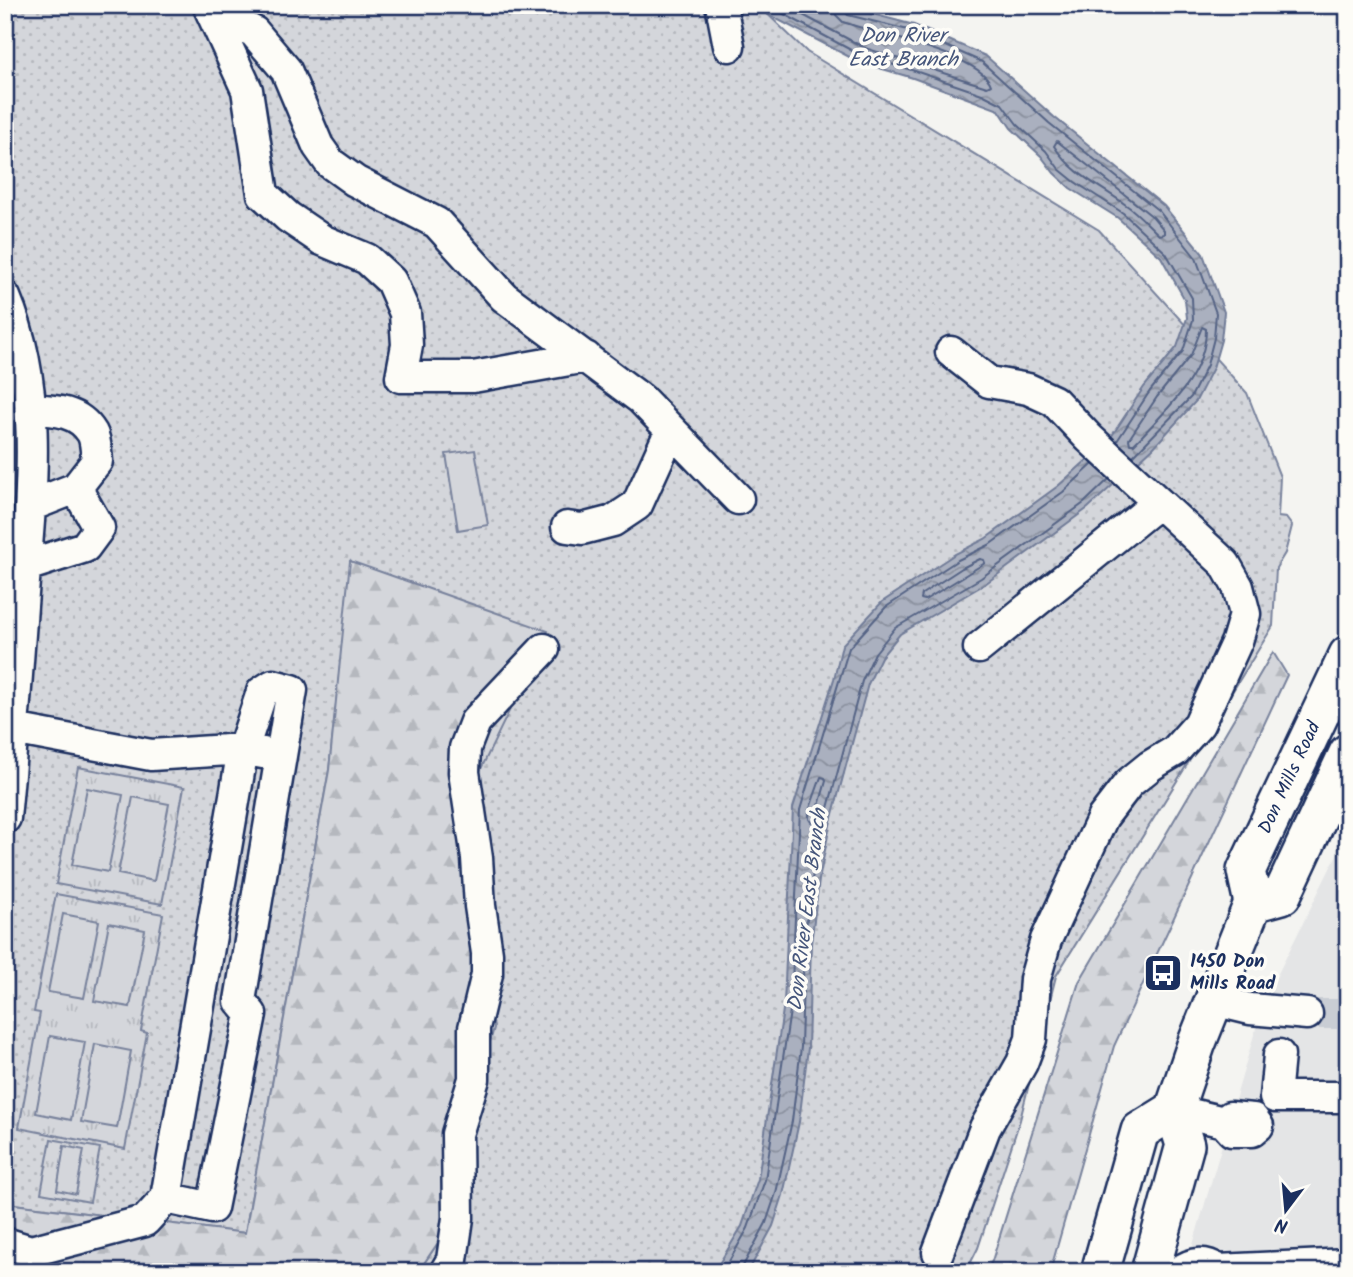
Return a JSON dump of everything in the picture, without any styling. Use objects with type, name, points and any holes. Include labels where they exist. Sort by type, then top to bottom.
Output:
[{"type":"main road","name":"Don Mills Road","points":[[1253,903],[1246,871],[1348,655]]},
{"type":"main road","points":[[1174,1110],[1140,1131],[1103,1263],[1163,1271],[1185,1145],[1174,1110],[1213,1000],[1253,903],[1282,895],[1348,753]]},
{"type":"lane","points":[[209,7],[247,90],[263,194],[288,217],[322,240],[367,259],[391,281],[405,313],[407,345],[401,377],[473,377],[586,358]]},
{"type":"lane","points":[[209,7],[254,32],[286,70],[318,146],[330,163],[355,181],[437,223],[504,297],[642,399],[738,499]]},
{"type":"lane","points":[[5,297],[18,332],[32,440],[26,566],[5,818]]},
{"type":"lane","points":[[938,1252],[985,1128],[1022,1063],[1031,1039],[1035,979],[1046,940],[1102,817],[1129,783],[1175,751],[1199,724],[1237,641],[1245,614],[1238,587],[1225,565],[1089,438],[1054,401],[1028,389],[989,382],[951,352]]},
{"type":"lane","points":[[30,409],[62,411],[78,418],[93,434],[97,461],[76,488],[30,506]]},
{"type":"lane","points":[[568,527],[582,529],[613,521],[637,505],[671,430]]},
{"type":"lane","points":[[26,566],[85,547],[99,528],[76,488]]},
{"type":"lane","points":[[979,648],[1158,503]]},
{"type":"lane","points":[[445,1272],[452,1260],[458,1218],[457,1134],[474,1079],[474,1028],[487,974],[488,953],[464,772],[465,748],[475,722],[544,649]]},
{"type":"lane","points":[[5,1243],[31,1251],[145,1221],[166,1198],[243,749],[262,692],[273,685],[292,690],[240,1002],[251,1014],[212,1208],[166,1198]]},
{"type":"lane","points":[[13,729],[151,755],[243,749],[280,757]]},
{"type":"lane","points":[[1213,1000],[1250,1009],[1307,1014]]},
{"type":"lane","points":[[1279,1055],[1275,1097],[1348,1097]]},
{"type":"lane","points":[[1174,1110],[1224,1122]]},
{"type":"lane","points":[[1163,1271],[1189,1264],[1209,1264],[1217,1271],[1348,1264]]},
{"type":"shaded area","points":[[1348,832],[1348,1272],[1185,1272],[1263,1004]]},
{"type":"green space","points":[[5,5],[758,5],[807,52],[1099,230],[1247,393],[1280,477],[1278,517],[1286,518],[1292,526],[1285,553],[1276,568],[1273,626],[1056,976],[1020,1120],[978,1248],[966,1272],[418,1272],[448,1228],[462,808],[488,752],[351,561],[329,770],[245,1233],[5,1203]]},
{"type":"green space","points":[[475,450],[488,525],[458,530],[446,454]]},
{"type":"green space","points":[[350,561],[548,631],[462,808],[494,1028],[471,1108],[448,1228],[418,1272],[5,1272],[5,1203],[245,1233],[329,770]]},
{"type":"green space","points":[[1273,652],[1287,675],[1114,1046],[1050,1272],[986,1272],[992,1261],[1079,982]]},
{"type":"green space","points":[[78,767],[184,787],[162,904],[56,884]]},
{"type":"green space","points":[[87,788],[123,795],[108,872],[72,865]]},
{"type":"green space","points":[[133,797],[169,804],[154,881],[118,874]]},
{"type":"green space","points":[[56,894],[163,914],[141,1031],[147,1033],[125,1149],[19,1128],[40,1013],[34,1012]]},
{"type":"green space","points":[[63,914],[99,921],[84,998],[48,992]]},
{"type":"green space","points":[[109,923],[145,930],[130,1007],[94,1001]]},
{"type":"green space","points":[[50,1036],[85,1042],[71,1120],[36,1113]]},
{"type":"green space","points":[[95,1044],[131,1051],[117,1128],[81,1122]]},
{"type":"green space","points":[[51,1139],[100,1148],[90,1202],[41,1193]]},
{"type":"green space","points":[[64,1146],[84,1150],[76,1194],[57,1190]]},
{"type":"water","name":"Don River East Branch","points":[[758,5],[838,5],[914,25],[986,56],[1054,117],[1164,206],[1203,254],[1224,312],[1221,340],[1213,368],[1196,401],[1153,448],[1088,508],[985,584],[900,634],[881,657],[868,684],[830,825],[819,880],[811,944],[808,1048],[799,1122],[783,1195],[773,1226],[748,1272],[714,1272],[742,1226],[758,1179],[784,1003],[793,808],[834,679],[842,645],[882,602],[955,554],[985,539],[1058,486],[1109,440],[1144,387],[1177,347],[1187,318],[1185,300],[1161,257],[1118,218],[1070,188],[1011,128],[999,110],[913,78],[859,62],[765,13]]},
{"type":"tunnel","points":[[1307,1014],[1348,1014]]},
{"type":"place","name":"1450 Don Mills Road","points":[[1163,973]]}]
